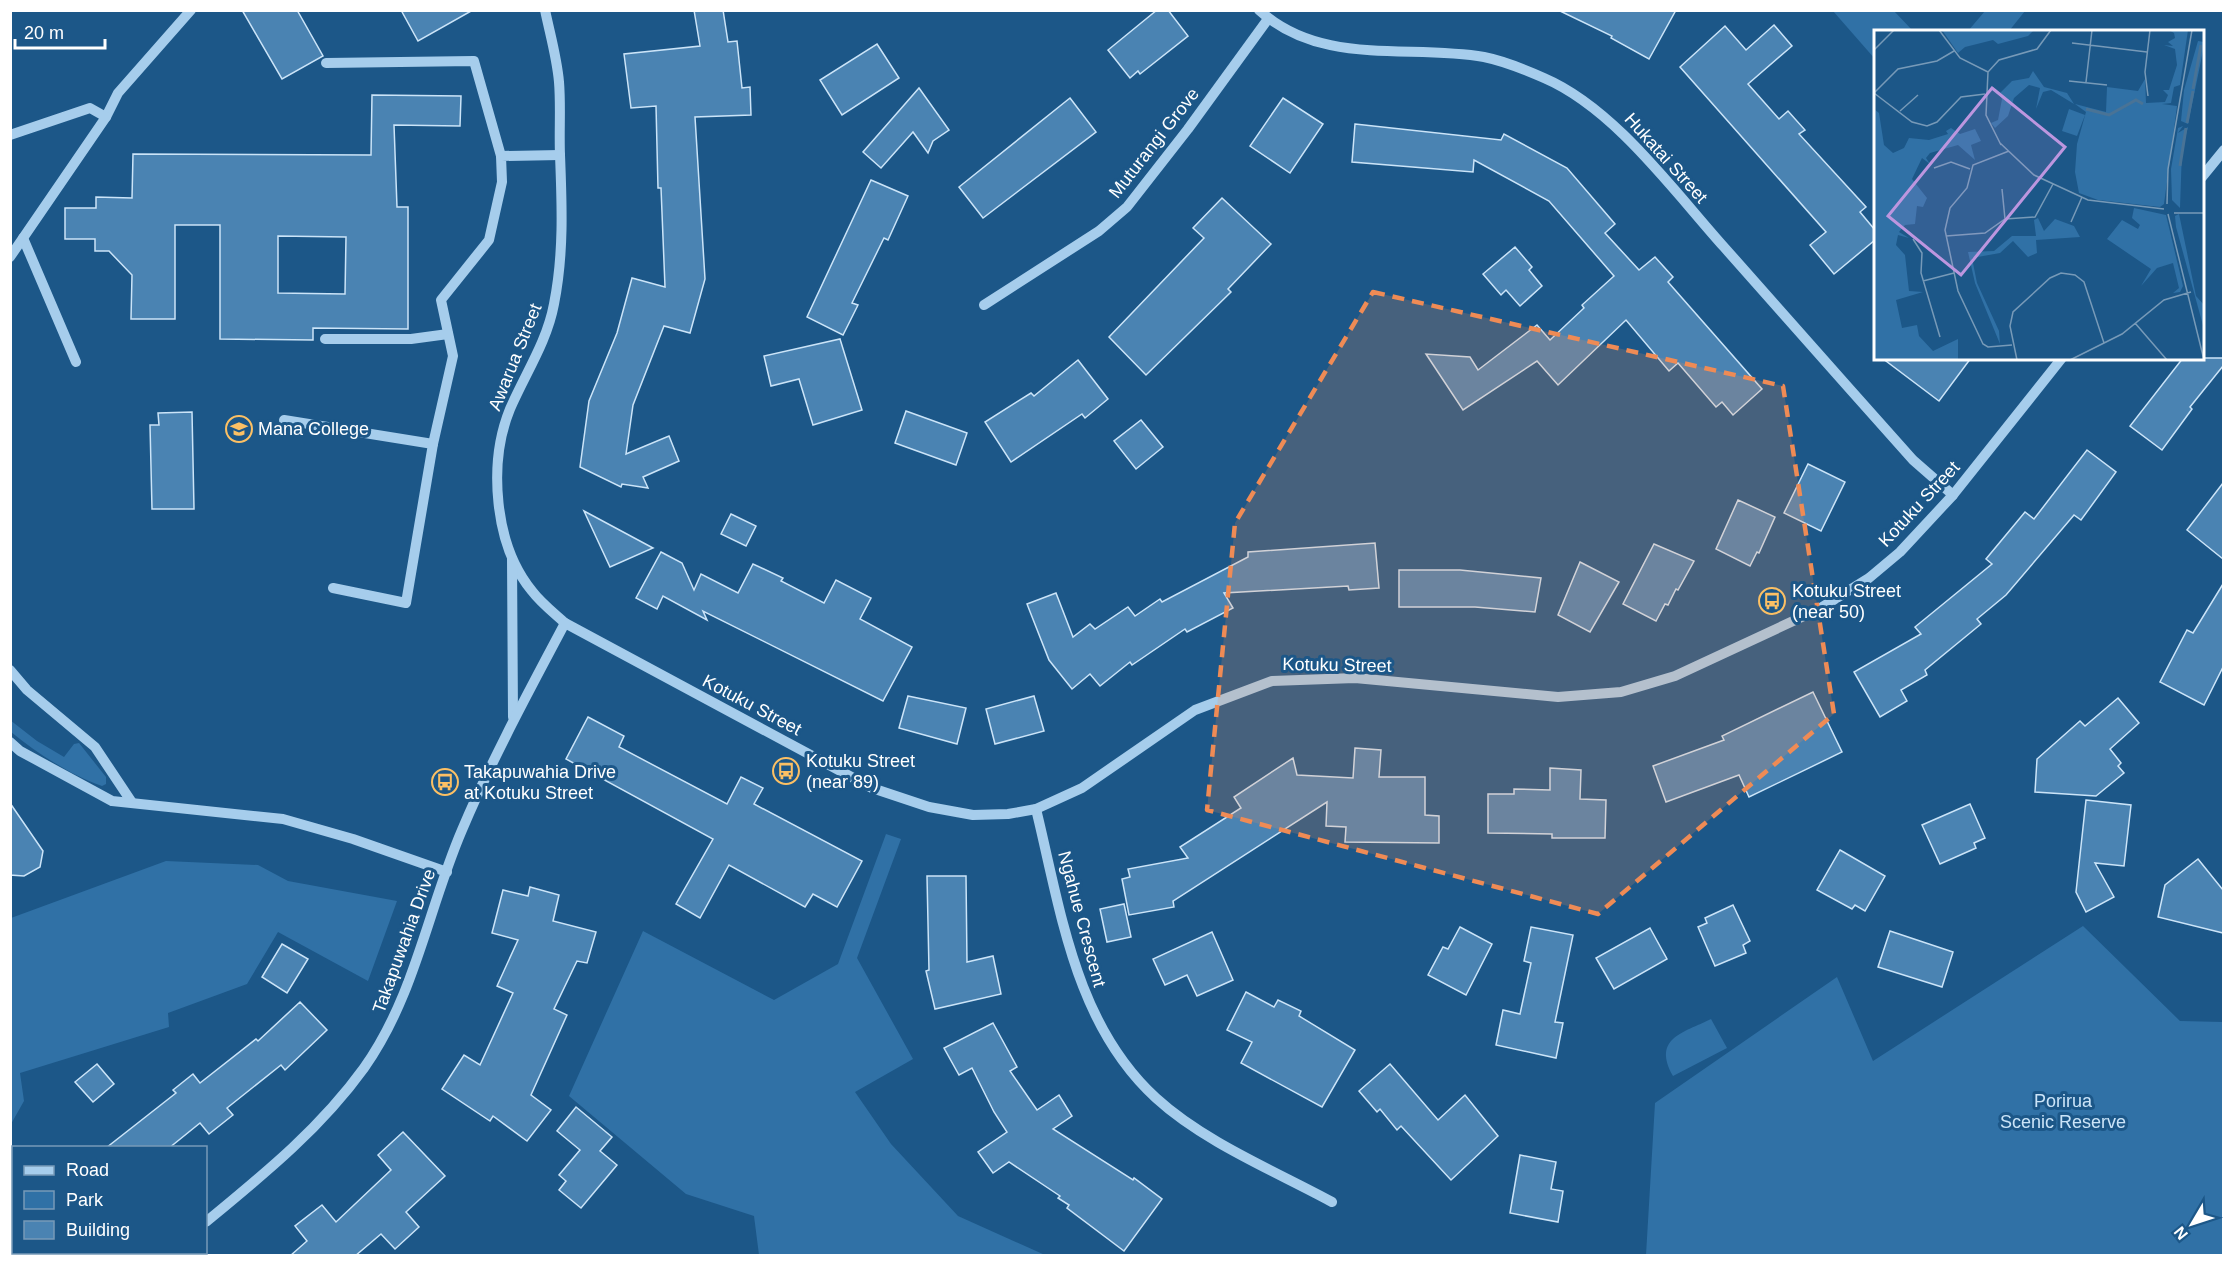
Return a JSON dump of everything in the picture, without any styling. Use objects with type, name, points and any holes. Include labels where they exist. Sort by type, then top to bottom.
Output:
[{"type":"street","points":[[10,257],[106,117],[118,93],[191,10]]},
{"type":"street","name":"Awarua Street","points":[[545,10],[559,81],[561,255],[554,306],[546,332],[509,411],[496,480],[501,519],[512,555],[532,591],[565,623]]},
{"type":"street","name":"Hukatai Street","points":[[1258,10],[1268,19],[1295,34],[1328,45],[1486,58],[1544,78],[1586,101],[1614,125],[1668,184],[1913,460],[1953,495]]},
{"type":"street","name":"Muturangi Grove","points":[[984,305],[1099,231],[1127,207],[1188,129],[1268,19]]},
{"type":"street","points":[[326,63],[474,61],[501,156],[502,182],[489,240],[441,300],[453,356],[433,444],[406,603],[333,588]]},
{"type":"street","points":[[10,135],[90,108],[106,117]]},
{"type":"street","points":[[2204,174],[2223,150]]},
{"type":"street","points":[[501,156],[560,155]]},
{"type":"street","points":[[17,245],[76,362]]},
{"type":"street","points":[[325,339],[411,339],[448,334]]},
{"type":"street","name":"Kotuku Street","points":[[565,623],[872,788],[929,807],[973,815],[1008,814],[1036,809],[1092,782],[1195,710],[1272,681],[1355,678],[1558,697],[1621,692],[1675,676],[1819,609],[1869,578],[1900,552],[1953,495],[2060,360]]},
{"type":"street","points":[[284,420],[433,444]]},
{"type":"street","points":[[512,555],[513,721]]},
{"type":"street","name":"Takapuwahia Drive","points":[[207,1221],[309,1135],[336,1106],[366,1066],[391,1024],[412,978],[461,831],[513,721],[565,623]]},
{"type":"street","points":[[10,670],[27,690],[95,747],[131,801]]},
{"type":"street","points":[[10,742],[20,751],[112,801],[131,801],[283,819],[353,838],[447,872]]},
{"type":"street","name":"Ngahue Crescent","points":[[1036,809],[1072,957],[1085,996],[1102,1032],[1126,1067],[1158,1099],[1214,1138],[1332,1202]]},
{"type":"highlighted area","points":[[1373,292],[1783,386],[1834,714],[1598,914],[1207,810],[1235,523]]},
{"type":"green space","points":[[1985,10],[2025,11],[2010,30],[1969,30]]},
{"type":"green space","points":[[1833,11],[1894,11],[1912,30],[1874,30],[1874,58]]},
{"type":"green space","points":[[10,720],[37,741],[64,757],[74,744],[79,743],[106,777],[106,784],[102,786],[66,770],[43,755],[11,732]]},
{"type":"green space","points":[[886,834],[901,839],[857,958],[913,1059],[855,1092],[891,1144],[958,1216],[1045,1255],[759,1255],[754,1216],[686,1194],[569,1096],[643,931],[774,1000],[838,964]]},
{"type":"green space","points":[[166,861],[258,865],[288,881],[397,901],[368,981],[278,932],[247,984],[168,1013],[169,1027],[20,1073],[24,1101],[11,1124],[11,918]]},
{"type":"green space","name":"Porirua Scenic Reserve","points":[[2083,926],[2180,1021],[2223,1022],[2223,1255],[1646,1255],[1655,1103],[1837,977],[1873,1061]]},
{"type":"green space","points":[[1711,1019],[1727,1048],[1673,1076],[1667,1063],[1668,1045],[1681,1033]]},
{"type":"building","points":[[242,10],[297,10],[323,56],[282,79]]},
{"type":"building","points":[[401,10],[473,10],[418,41]]},
{"type":"building","points":[[694,10],[723,10],[728,42],[737,41],[742,88],[750,87],[751,115],[695,117],[705,279],[690,333],[664,326],[633,405],[626,454],[669,436],[679,461],[643,477],[648,488],[622,484],[621,487],[580,467],[589,401],[617,333],[632,278],[665,287],[661,188],[658,188],[656,106],[631,108],[624,54],[700,46]]},
{"type":"building","points":[[1157,10],[1168,10],[1188,36],[1140,74],[1138,71],[1130,78],[1108,50]]},
{"type":"building","points":[[1558,10],[1676,10],[1649,59],[1611,38],[1612,36]]},
{"type":"building","points":[[1774,25],[1792,46],[1748,84],[1779,119],[1788,111],[1805,130],[1799,134],[1866,207],[1860,212],[1874,229],[1874,241],[1834,274],[1810,245],[1826,232],[1680,67],[1725,26],[1746,50]]},
{"type":"building","points":[[877,44],[899,78],[842,115],[820,80]]},
{"type":"building","points":[[919,88],[949,130],[933,141],[928,153],[913,132],[881,168],[863,152]]},
{"type":"building","points":[[372,95],[461,96],[460,126],[394,125],[397,207],[408,207],[408,329],[313,328],[313,340],[220,339],[220,225],[175,225],[175,319],[131,319],[132,275],[109,251],[95,251],[95,239],[65,239],[65,208],[96,208],[96,197],[132,198],[133,154],[371,155]],"holes":[[[278,236],[346,237],[345,294],[278,293]]]},
{"type":"building","points":[[1070,98],[1096,132],[983,218],[959,187]]},
{"type":"building","points":[[1283,98],[1323,124],[1290,173],[1250,146]]},
{"type":"building","points":[[1355,124],[1501,140],[1504,134],[1567,168],[1615,224],[1605,233],[1639,270],[1655,257],[1673,277],[1668,282],[1762,389],[1733,415],[1722,402],[1716,407],[1678,363],[1669,371],[1626,320],[1558,385],[1537,361],[1463,410],[1426,354],[1470,357],[1478,370],[1537,325],[1550,340],[1584,308],[1582,305],[1614,276],[1549,201],[1474,160],[1473,172],[1352,162]]},
{"type":"building","points":[[871,180],[908,196],[888,240],[884,238],[852,303],[858,305],[843,335],[807,317]]},
{"type":"building","points":[[1222,198],[1271,244],[1228,289],[1231,292],[1146,375],[1109,337],[1204,238],[1193,228]]},
{"type":"building","points":[[1515,247],[1532,267],[1529,270],[1542,286],[1520,306],[1506,290],[1501,295],[1483,274]]},
{"type":"building","points":[[840,339],[862,410],[813,425],[799,379],[771,386],[764,356]]},
{"type":"building","points":[[2223,358],[2223,366],[2190,407],[2192,409],[2162,450],[2130,426],[2181,360]]},
{"type":"building","points":[[1078,360],[1108,399],[1085,418],[1082,414],[1011,462],[985,422],[1031,393],[1034,396]]},
{"type":"building","points":[[1885,360],[1970,360],[1939,401]]},
{"type":"building","points":[[906,411],[967,433],[956,465],[895,443]]},
{"type":"building","points":[[192,412],[194,509],[152,509],[150,425],[159,425],[158,413]]},
{"type":"building","points":[[1141,420],[1163,447],[1136,469],[1114,441]]},
{"type":"building","points":[[2087,450],[2116,472],[2081,520],[2074,515],[2006,595],[1977,619],[1981,624],[1925,670],[1927,675],[1901,690],[1907,701],[1880,717],[1854,672],[1921,634],[1915,627],[1992,564],[1986,559],[2025,512],[2034,519]]},
{"type":"building","points":[[1808,464],[1845,482],[1821,531],[1784,513]]},
{"type":"building","points":[[2223,483],[2223,559],[2187,530]]},
{"type":"building","points":[[1738,500],[1775,517],[1759,553],[1757,552],[1750,566],[1716,549]]},
{"type":"building","points":[[584,511],[653,548],[610,567]]},
{"type":"building","points":[[731,514],[756,526],[746,546],[721,534]]},
{"type":"building","points":[[1375,543],[1379,588],[1349,590],[1348,586],[1224,593],[1233,608],[1187,632],[1185,629],[1132,665],[1130,662],[1100,686],[1090,674],[1072,689],[1049,660],[1027,604],[1056,593],[1073,637],[1090,624],[1095,629],[1128,607],[1135,616],[1160,599],[1162,602],[1248,557],[1248,552]]},
{"type":"building","points":[[1654,544],[1694,561],[1678,590],[1676,589],[1668,605],[1665,604],[1656,621],[1623,604]]},
{"type":"building","points":[[661,552],[682,563],[694,590],[701,574],[738,593],[753,564],[783,578],[781,581],[824,603],[836,580],[871,598],[860,619],[912,647],[883,701],[703,611],[707,620],[663,596],[657,609],[636,598]]},
{"type":"building","points":[[1580,562],[1619,582],[1590,632],[1558,615]]},
{"type":"building","points":[[1399,570],[1460,570],[1541,578],[1535,612],[1475,607],[1399,607]]},
{"type":"building","points":[[2223,584],[2223,667],[2204,705],[2160,682],[2187,630],[2193,633]]},
{"type":"building","points":[[1813,692],[1842,752],[1749,797],[1739,775],[1666,802],[1653,766],[1724,740],[1722,736]]},
{"type":"building","points":[[908,696],[966,708],[957,744],[899,728]]},
{"type":"building","points":[[1034,696],[1044,731],[995,744],[986,709]]},
{"type":"building","points":[[2118,698],[2139,723],[2110,749],[2121,763],[2118,766],[2124,773],[2096,796],[2035,792],[2037,759],[2080,721],[2085,726]]},
{"type":"building","points":[[588,717],[624,736],[619,747],[727,804],[741,777],[763,788],[754,804],[862,861],[837,907],[813,894],[805,907],[729,865],[700,918],[676,904],[713,839],[566,759]]},
{"type":"building","points":[[1355,748],[1381,750],[1379,777],[1425,777],[1425,815],[1439,816],[1439,843],[1345,842],[1346,827],[1326,826],[1327,802],[1173,901],[1174,907],[1129,915],[1122,879],[1130,877],[1128,869],[1188,858],[1180,847],[1241,808],[1234,797],[1293,758],[1297,775],[1353,778]]},
{"type":"building","points":[[1550,768],[1581,770],[1580,799],[1606,800],[1605,838],[1552,838],[1552,834],[1488,833],[1488,794],[1514,794],[1514,789],[1550,790]]},
{"type":"building","points":[[2086,800],[2131,805],[2124,866],[2095,863],[2114,897],[2086,912],[2076,892]]},
{"type":"building","points":[[10,803],[43,851],[40,867],[24,876],[10,875]]},
{"type":"building","points":[[1970,804],[1985,838],[1974,843],[1976,848],[1940,864],[1922,825]]},
{"type":"building","points":[[1840,850],[1885,876],[1865,911],[1855,905],[1852,909],[1817,890]]},
{"type":"building","points":[[2198,859],[2223,890],[2223,933],[2158,917],[2165,885]]},
{"type":"building","points":[[927,876],[966,876],[967,962],[993,956],[1001,994],[935,1009],[926,971],[929,970]]},
{"type":"building","points":[[530,887],[559,895],[553,921],[596,932],[587,963],[577,961],[554,1009],[567,1015],[531,1095],[551,1110],[527,1141],[493,1116],[490,1121],[442,1089],[464,1055],[480,1065],[513,993],[497,986],[518,940],[492,933],[503,890],[528,896]]},
{"type":"building","points":[[1124,904],[1131,937],[1107,942],[1100,909]]},
{"type":"building","points":[[1733,905],[1750,941],[1743,945],[1746,953],[1715,966],[1698,927],[1707,923],[1705,918]]},
{"type":"building","points":[[1460,927],[1492,944],[1466,995],[1428,975],[1443,947],[1448,949]]},
{"type":"building","points":[[1531,927],[1573,935],[1555,1022],[1563,1023],[1556,1058],[1496,1045],[1503,1010],[1520,1014],[1531,963],[1524,961]]},
{"type":"building","points":[[1650,928],[1667,959],[1614,989],[1596,958]]},
{"type":"building","points":[[1890,931],[1953,952],[1942,987],[1878,967]]},
{"type":"building","points":[[1212,932],[1233,980],[1197,996],[1187,975],[1165,985],[1153,959]]},
{"type":"building","points":[[282,944],[308,959],[287,993],[262,977]]},
{"type":"building","points":[[1246,992],[1274,1007],[1278,1000],[1301,1011],[1299,1016],[1355,1050],[1322,1107],[1241,1063],[1252,1042],[1227,1030]]},
{"type":"building","points":[[300,1002],[327,1030],[285,1070],[281,1065],[227,1108],[233,1115],[209,1134],[200,1123],[171,1146],[109,1146],[176,1093],[173,1090],[193,1074],[200,1083],[256,1039],[258,1041]]},
{"type":"building","points":[[993,1023],[1017,1067],[1010,1071],[1037,1110],[1059,1095],[1072,1116],[1053,1129],[1133,1180],[1134,1178],[1162,1199],[1124,1251],[1067,1208],[1069,1205],[1058,1198],[1060,1196],[1009,1162],[993,1173],[978,1152],[1007,1132],[994,1112],[972,1068],[959,1075],[944,1048]]},
{"type":"building","points":[[97,1064],[114,1084],[93,1102],[75,1082]]},
{"type":"building","points":[[1390,1064],[1438,1120],[1465,1095],[1498,1136],[1451,1180],[1401,1126],[1397,1130],[1380,1109],[1377,1112],[1359,1091]]},
{"type":"building","points":[[576,1107],[612,1137],[600,1151],[617,1165],[581,1208],[559,1190],[566,1181],[559,1175],[580,1150],[557,1131]]},
{"type":"building","points":[[403,1132],[445,1176],[406,1212],[419,1227],[395,1249],[381,1234],[355,1256],[290,1256],[307,1241],[295,1226],[322,1205],[336,1222],[391,1170],[378,1155]]},
{"type":"building","points":[[1520,1155],[1556,1162],[1551,1189],[1563,1191],[1558,1222],[1510,1213]]},
{"type":"place","name":"Mana College","points":[[239,429]]},
{"type":"place","name":"Kotuku Street (near 50)","points":[[1772,601]]},
{"type":"place","name":"Kotuku Street (near 89)","points":[[786,771]]},
{"type":"place","name":"Takapuwahia Drive at Kotuku Street","points":[[445,782]]}]
